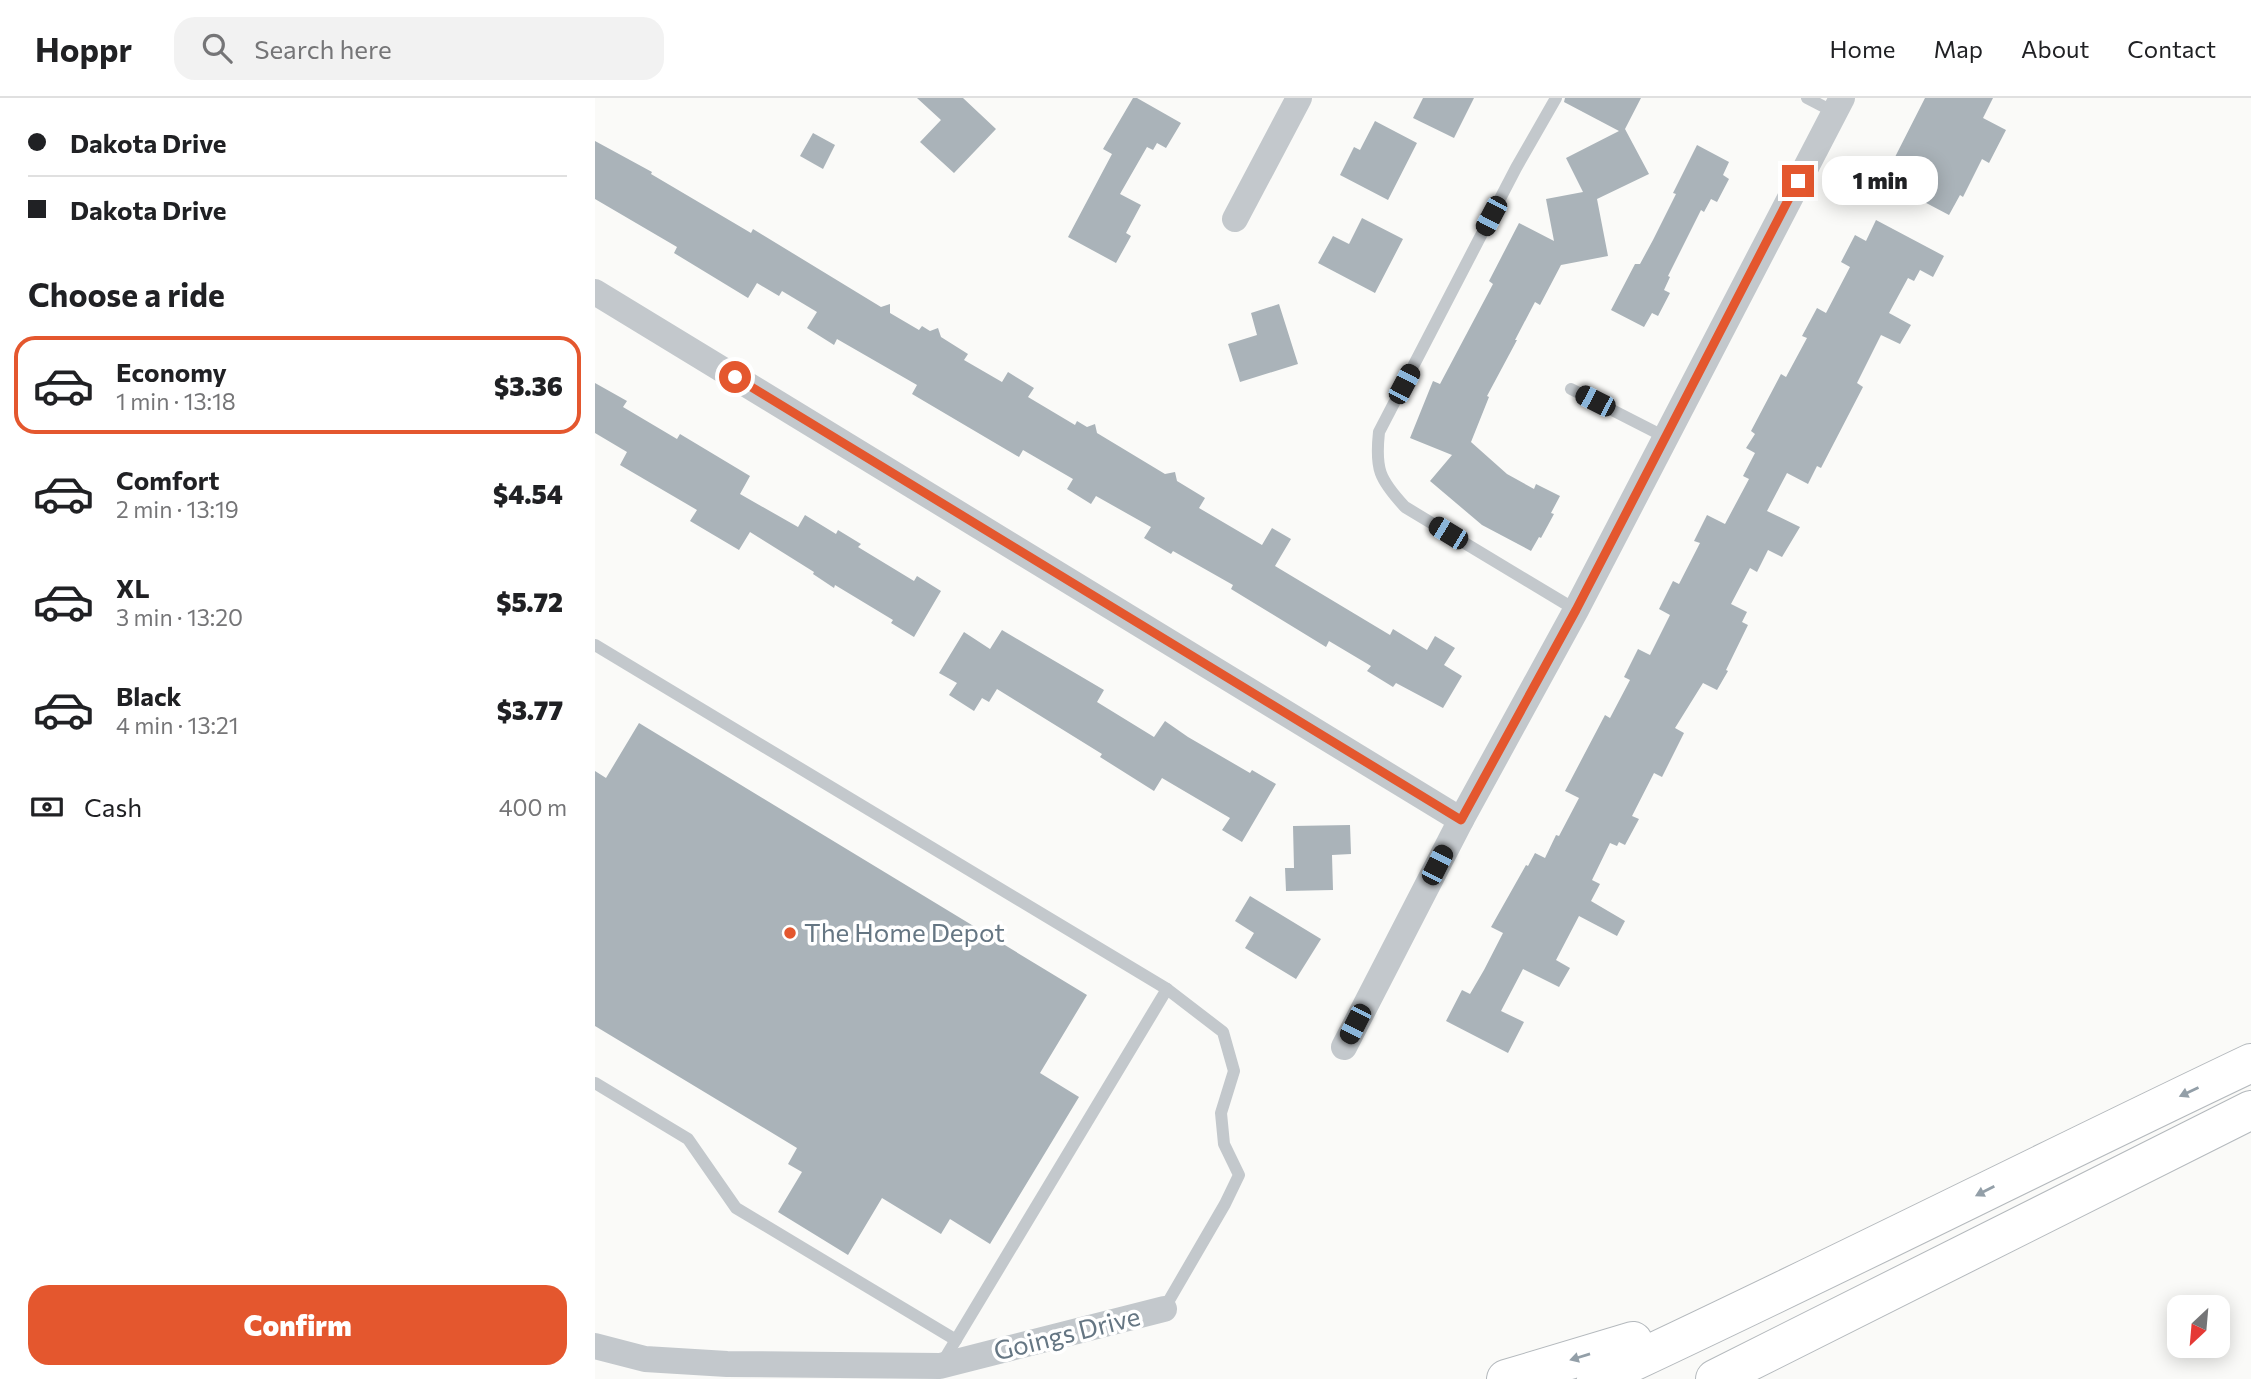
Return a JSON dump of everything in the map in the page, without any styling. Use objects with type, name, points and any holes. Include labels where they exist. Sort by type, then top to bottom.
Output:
[{"type":"highway","points":[[1596,1379],[1762,1302],[2046,1160],[2251,1063]]},
{"type":"highway","points":[[1715,1379],[2251,1110]]},
{"type":"highway","points":[[1768,1379],[2251,1122]]},
{"type":"highway","points":[[1506,1379],[1762,1302]]},
{"type":"street","points":[[1235,219],[1299,98]]},
{"type":"street","points":[[1343,1047],[1461,820],[1576,610],[1838,105]]},
{"type":"street","points":[[595,292],[1461,820]]},
{"type":"street","name":"Goings Drive","points":[[595,1346],[645,1359],[727,1364],[940,1366],[1164,1309]]},
{"type":"lane","points":[[1556,98],[1516,168],[1379,432],[1376,459],[1387,487],[1405,507],[1576,610]]},
{"type":"lane","points":[[1807,98],[1838,105]]},
{"type":"lane","points":[[1571,389],[1665,437]]},
{"type":"lane","points":[[595,645],[1167,989],[1223,1032],[1234,1071],[1221,1113],[1224,1144],[1239,1175],[1164,1309]]},
{"type":"lane","points":[[940,1366],[1167,989]]},
{"type":"lane","points":[[595,1083],[688,1139],[736,1208],[956,1340]]},
{"type":"building","points":[[917,98],[963,98],[996,129],[954,173],[920,142],[941,120]]},
{"type":"building","points":[[1133,98],[1181,123],[1166,148],[1157,143],[1153,150],[1147,147],[1120,194],[1141,205],[1126,233],[1131,236],[1116,263],[1068,237],[1112,154],[1103,149]]},
{"type":"building","points":[[1423,98],[1474,98],[1454,138],[1413,118]]},
{"type":"building","points":[[1565,98],[1641,98],[1625,129],[1649,174],[1597,199],[1608,256],[1561,265],[1540,305],[1535,302],[1515,340],[1487,396],[1489,397],[1471,442],[1507,474],[1534,489],[1536,484],[1560,496],[1551,513],[1554,514],[1531,551],[1482,525],[1430,481],[1452,455],[1410,438],[1433,381],[1440,384],[1493,284],[1489,281],[1519,223],[1554,241],[1546,199],[1583,192],[1566,158],[1619,131],[1564,102]]},
{"type":"building","points":[[1925,98],[1993,98],[1983,118],[2006,130],[1989,163],[1982,159],[1963,197],[1960,195],[1949,215],[1894,186],[1897,180],[1889,177],[1897,161],[1894,159]]},
{"type":"building","points":[[1375,121],[1417,143],[1388,200],[1340,175],[1354,147],[1360,150]]},
{"type":"building","points":[[813,133],[835,145],[823,169],[800,156]]},
{"type":"building","points":[[595,141],[652,172],[651,174],[751,233],[753,229],[881,307],[890,304],[890,313],[919,330],[922,326],[930,331],[938,328],[941,337],[968,354],[964,360],[1002,382],[1008,372],[1034,388],[1028,397],[1075,425],[1077,421],[1087,427],[1095,424],[1097,433],[1165,474],[1175,472],[1177,481],[1205,498],[1199,508],[1262,545],[1272,528],[1291,539],[1275,566],[1390,635],[1393,629],[1427,650],[1435,636],[1455,648],[1444,665],[1462,676],[1443,708],[1396,683],[1393,687],[1367,671],[1371,666],[1329,641],[1326,647],[1231,589],[1233,585],[1144,538],[1151,527],[1096,496],[1091,504],[1067,489],[1073,479],[1023,450],[1019,457],[912,394],[917,385],[837,339],[834,345],[807,328],[817,312],[782,291],[779,296],[757,283],[748,298],[674,253],[677,247],[595,199]]},
{"type":"building","points":[[1697,145],[1729,162],[1723,175],[1729,179],[1717,202],[1711,199],[1704,212],[1701,210],[1668,276],[1670,277],[1664,290],[1670,293],[1658,316],[1652,313],[1644,327],[1611,310],[1635,264],[1640,264],[1653,240]]},
{"type":"building","points":[[1362,218],[1403,239],[1375,293],[1318,263],[1333,236],[1349,244]]},
{"type":"building","points":[[1876,220],[1944,256],[1933,277],[1920,270],[1914,281],[1908,278],[1889,313],[1911,325],[1900,344],[1881,335],[1857,383],[1863,387],[1821,468],[1817,466],[1808,484],[1787,473],[1767,511],[1800,527],[1782,557],[1768,550],[1757,572],[1750,568],[1731,604],[1747,612],[1742,622],[1748,625],[1726,670],[1728,671],[1717,690],[1703,683],[1675,728],[1684,733],[1662,777],[1654,773],[1632,816],[1639,819],[1625,845],[1619,842],[1617,846],[1610,843],[1592,880],[1600,884],[1591,901],[1625,921],[1617,936],[1579,916],[1556,960],[1570,968],[1559,987],[1523,969],[1501,1011],[1524,1022],[1508,1053],[1446,1021],[1462,990],[1470,994],[1503,933],[1491,927],[1526,865],[1528,866],[1535,853],[1545,858],[1556,835],[1559,836],[1579,798],[1565,791],[1605,715],[1610,718],[1630,680],[1624,677],[1638,649],[1650,655],[1670,615],[1659,609],[1673,581],[1679,584],[1700,543],[1694,541],[1707,515],[1725,524],[1749,479],[1743,476],[1755,453],[1746,448],[1755,434],[1751,431],[1781,374],[1786,377],[1807,338],[1802,336],[1817,308],[1826,313],[1850,267],[1841,262],[1855,235],[1866,241]]},
{"type":"building","points":[[1279,304],[1298,364],[1240,382],[1228,344],[1257,335],[1251,313]]},
{"type":"building","points":[[595,383],[627,401],[623,407],[677,439],[680,434],[750,476],[740,494],[798,527],[805,515],[836,534],[838,530],[861,544],[858,547],[914,581],[917,576],[941,591],[914,637],[891,623],[893,620],[835,585],[834,588],[813,574],[814,572],[750,532],[739,550],[690,521],[697,510],[620,465],[627,452],[595,433]]},
{"type":"building","points":[[1002,630],[1104,690],[1097,702],[1154,737],[1165,721],[1250,773],[1252,770],[1276,784],[1242,842],[1222,830],[1230,818],[1162,778],[1154,791],[1100,757],[1102,754],[997,689],[989,702],[982,698],[974,711],[949,695],[957,683],[939,673],[964,632],[990,649]]},
{"type":"building","name":"The Home Depot","points":[[639,723],[1087,995],[1040,1073],[1079,1097],[990,1244],[950,1219],[941,1234],[882,1198],[848,1255],[778,1212],[802,1172],[788,1164],[797,1148],[595,1026],[595,771],[606,778]]},
{"type":"building","points":[[1350,825],[1351,854],[1332,855],[1333,890],[1286,891],[1285,868],[1294,868],[1293,826]]},
{"type":"building","points":[[1250,896],[1321,939],[1296,979],[1245,948],[1254,933],[1235,921]]},
{"type":"place","name":"The Home Depot","points":[[790,933]]},
{"type":"route","points":[[735,377],[1461,820],[1576,610],[1798,181]]}]
